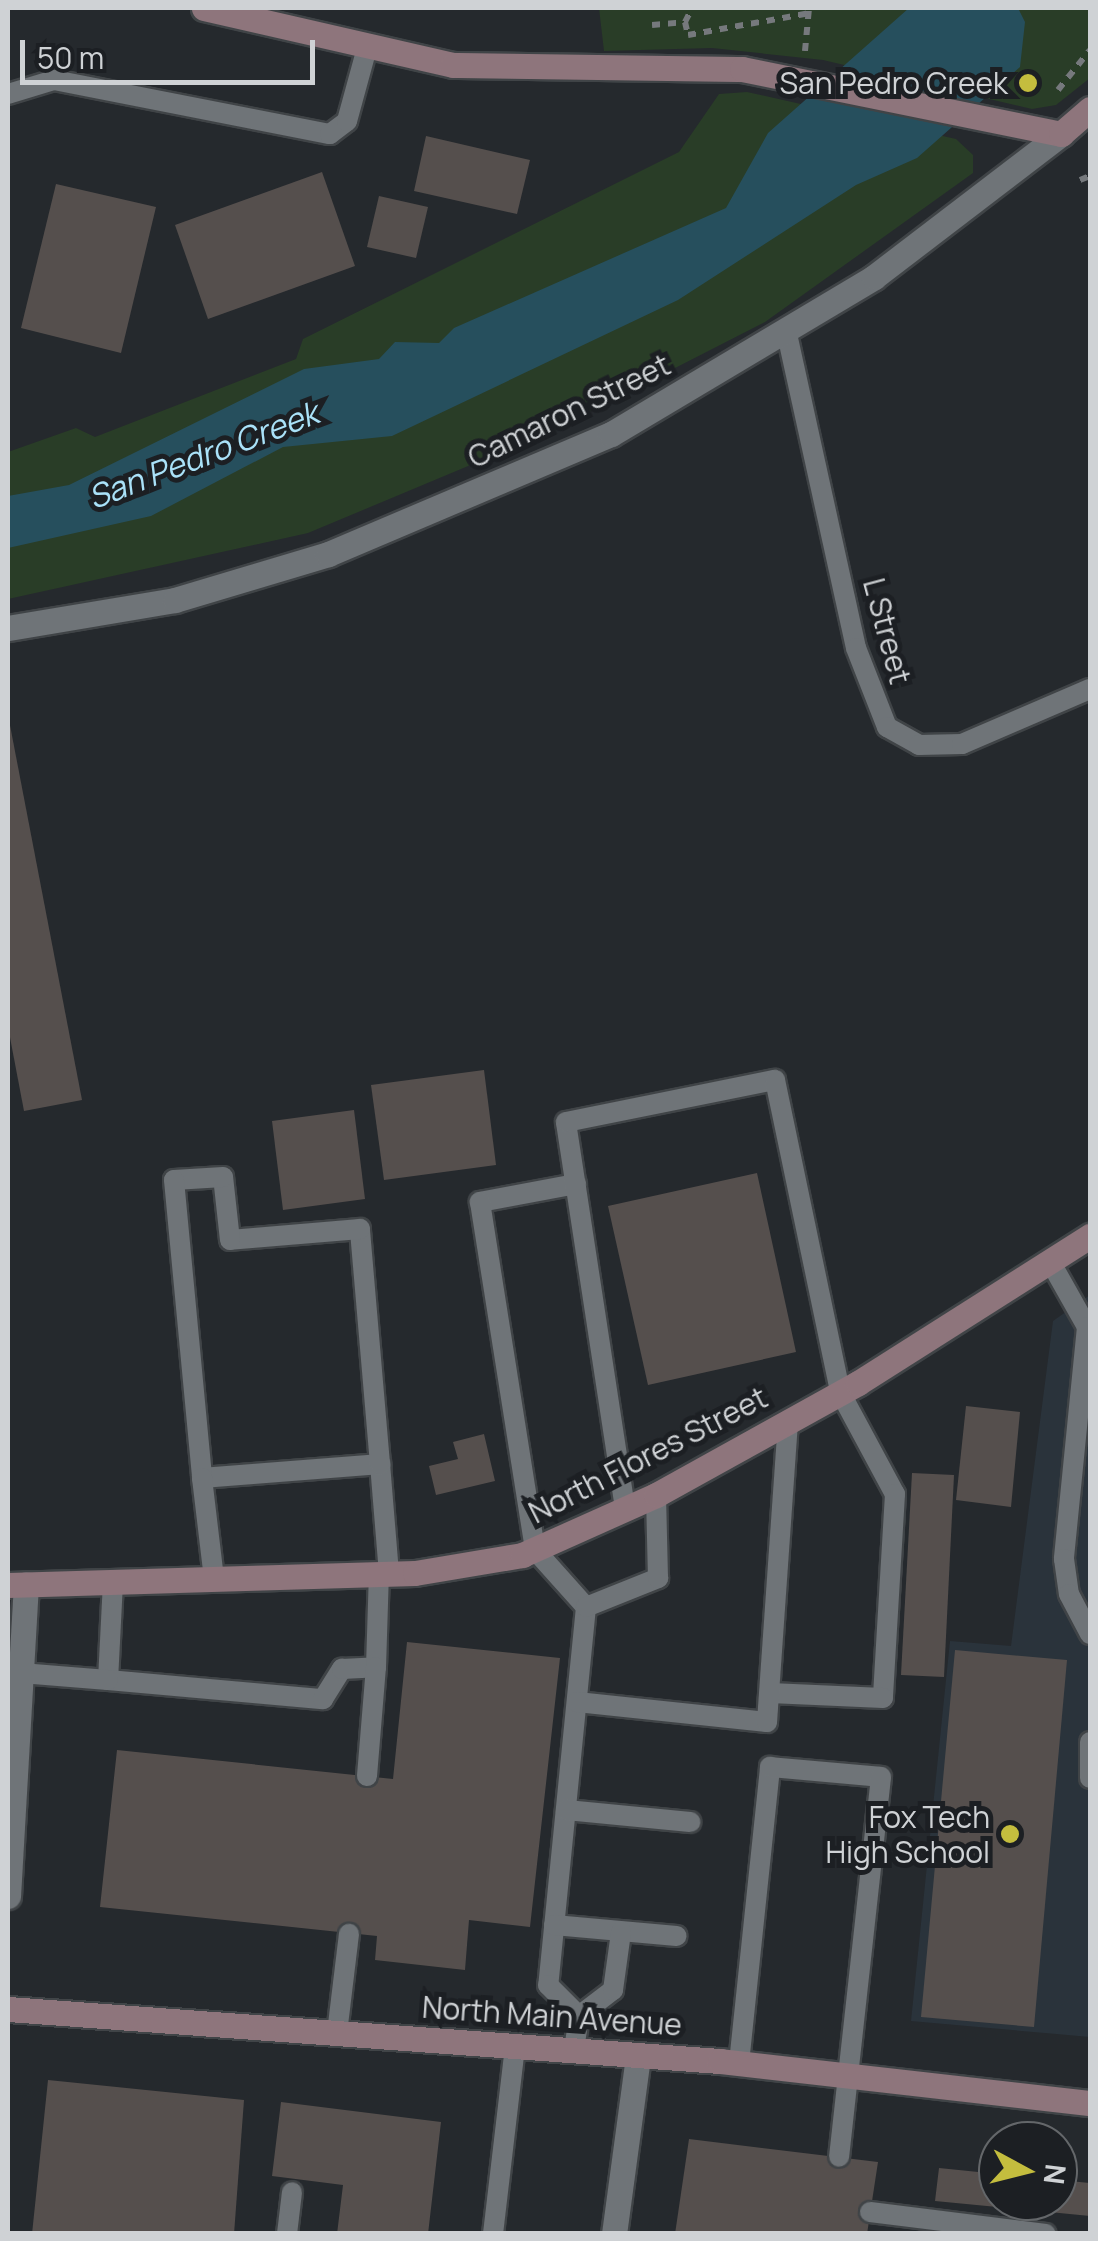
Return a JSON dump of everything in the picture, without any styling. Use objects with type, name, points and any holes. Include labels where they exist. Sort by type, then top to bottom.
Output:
[{"type":"main road","points":[[204,8],[367,48],[497,69],[684,64],[810,81],[1061,134]]},
{"type":"main road","name":"Camaron Street","points":[[1061,134],[1090,108]]},
{"type":"main road","name":"North Flores Street","points":[[17,1585],[384,1574],[477,1566],[535,1550],[656,1495],[840,1392],[1090,1236]]},
{"type":"main road","name":"North Main Avenue","points":[[8,2009],[739,2063],[1090,2103]]},
{"type":"street","name":"Camaron Street","points":[[8,628],[175,600],[328,554],[610,434],[786,334],[993,192],[1061,134]]},
{"type":"street","points":[[8,1896],[20,1673],[17,1585]]},
{"type":"street","points":[[614,2234],[638,2056]]},
{"type":"lane","points":[[8,94],[54,80],[330,134],[347,121],[367,48]]},
{"type":"lane","name":"L Street","points":[[786,334],[856,648],[887,727],[920,746],[962,744],[1090,689]]},
{"type":"lane","points":[[625,1508],[566,1122],[775,1080],[840,1392],[895,1494],[883,1698],[770,1693]]},
{"type":"lane","points":[[214,1579],[174,1180],[224,1177],[230,1240],[360,1229],[380,1464],[384,1574],[367,1776]]},
{"type":"lane","points":[[576,1184],[480,1202],[535,1550],[586,1607],[548,1985],[579,2016]]},
{"type":"lane","points":[[1050,1263],[1087,1326],[1064,1559],[1069,1594],[1090,1634]]},
{"type":"lane","points":[[576,1702],[767,1722],[788,1420]]},
{"type":"lane","points":[[202,1478],[380,1464]]},
{"type":"lane","points":[[586,1607],[658,1578],[656,1495]]},
{"type":"lane","points":[[108,1680],[113,1582]]},
{"type":"lane","points":[[20,1673],[323,1699],[342,1669],[376,1667]]},
{"type":"lane","points":[[1090,1742],[1090,1778]]},
{"type":"lane","points":[[739,2063],[770,1766],[881,1777],[839,2157]]},
{"type":"lane","points":[[566,1810],[690,1822]]},
{"type":"lane","points":[[554,1925],[677,1936]]},
{"type":"lane","points":[[574,2049],[579,2016],[613,1990],[620,1932]]},
{"type":"lane","points":[[337,2033],[350,1934]]},
{"type":"lane","points":[[493,2234],[514,2046]]},
{"type":"lane","points":[[287,2234],[292,2192]]},
{"type":"lane","points":[[870,2212],[1046,2234]]},
{"type":"path","points":[[692,8],[686,22],[688,35],[809,10],[810,81]]},
{"type":"path","points":[[652,25],[686,22]]},
{"type":"path","points":[[1048,100],[1090,50]]},
{"type":"path","points":[[1080,180],[1090,176]]},
{"type":"shaded area","name":"Fox Tech High School","points":[[1090,1295],[1090,2037],[911,2021],[950,1641],[1011,1646],[1053,1321]]},
{"type":"green space","points":[[599,8],[1090,8],[1090,78],[1056,105],[1032,109],[823,60],[712,48],[604,51]]},
{"type":"green space","points":[[747,92],[956,139],[973,155],[973,173],[765,322],[552,431],[308,533],[8,599],[8,452],[76,428],[95,437],[296,359],[303,339],[679,152],[719,94]]},
{"type":"water","points":[[909,8],[1018,8],[1025,22],[1020,67],[917,158],[856,185],[678,300],[392,436],[283,447],[151,516],[8,548],[8,496],[69,485],[304,369],[379,359],[395,342],[439,343],[454,328],[726,208],[768,133]]},
{"type":"building","points":[[426,136],[530,160],[517,214],[414,191]]},
{"type":"building","points":[[322,172],[355,266],[208,319],[175,225]]},
{"type":"building","points":[[56,184],[156,207],[121,353],[21,328]]},
{"type":"building","points":[[379,196],[428,207],[416,258],[367,247]]},
{"type":"building","points":[[9,720],[82,1100],[24,1111],[8,1027]]},
{"type":"building","points":[[484,1070],[496,1165],[384,1180],[371,1085]]},
{"type":"building","points":[[354,1110],[365,1199],[283,1210],[272,1121]]},
{"type":"building","points":[[757,1173],[796,1352],[648,1385],[608,1206]]},
{"type":"building","points":[[966,1406],[1020,1412],[1011,1507],[956,1500]]},
{"type":"building","points":[[484,1434],[495,1481],[436,1495],[429,1466],[458,1459],[453,1442]]},
{"type":"building","points":[[912,1473],[954,1475],[944,1677],[901,1675]]},
{"type":"building","points":[[407,1642],[560,1658],[530,1927],[469,1920],[465,1970],[375,1960],[377,1936],[100,1907],[117,1750],[393,1779]]},
{"type":"building","points":[[955,1650],[1067,1660],[1034,2027],[921,2017]]},
{"type":"building","points":[[48,2080],[244,2100],[234,2234],[32,2234]]},
{"type":"building","points":[[281,2102],[441,2122],[428,2234],[337,2234],[343,2185],[272,2176]]},
{"type":"building","points":[[689,2139],[878,2162],[867,2234],[675,2234]]},
{"type":"building","points":[[939,2168],[978,2172],[978,2205],[935,2201]]},
{"type":"building","points":[[1078,2182],[1090,2183],[1090,2216],[1078,2215]]},
{"type":"place","name":"San Pedro Creek","points":[[1028,83]]},
{"type":"place","name":"Fox Tech High School","points":[[1010,1834]]}]
